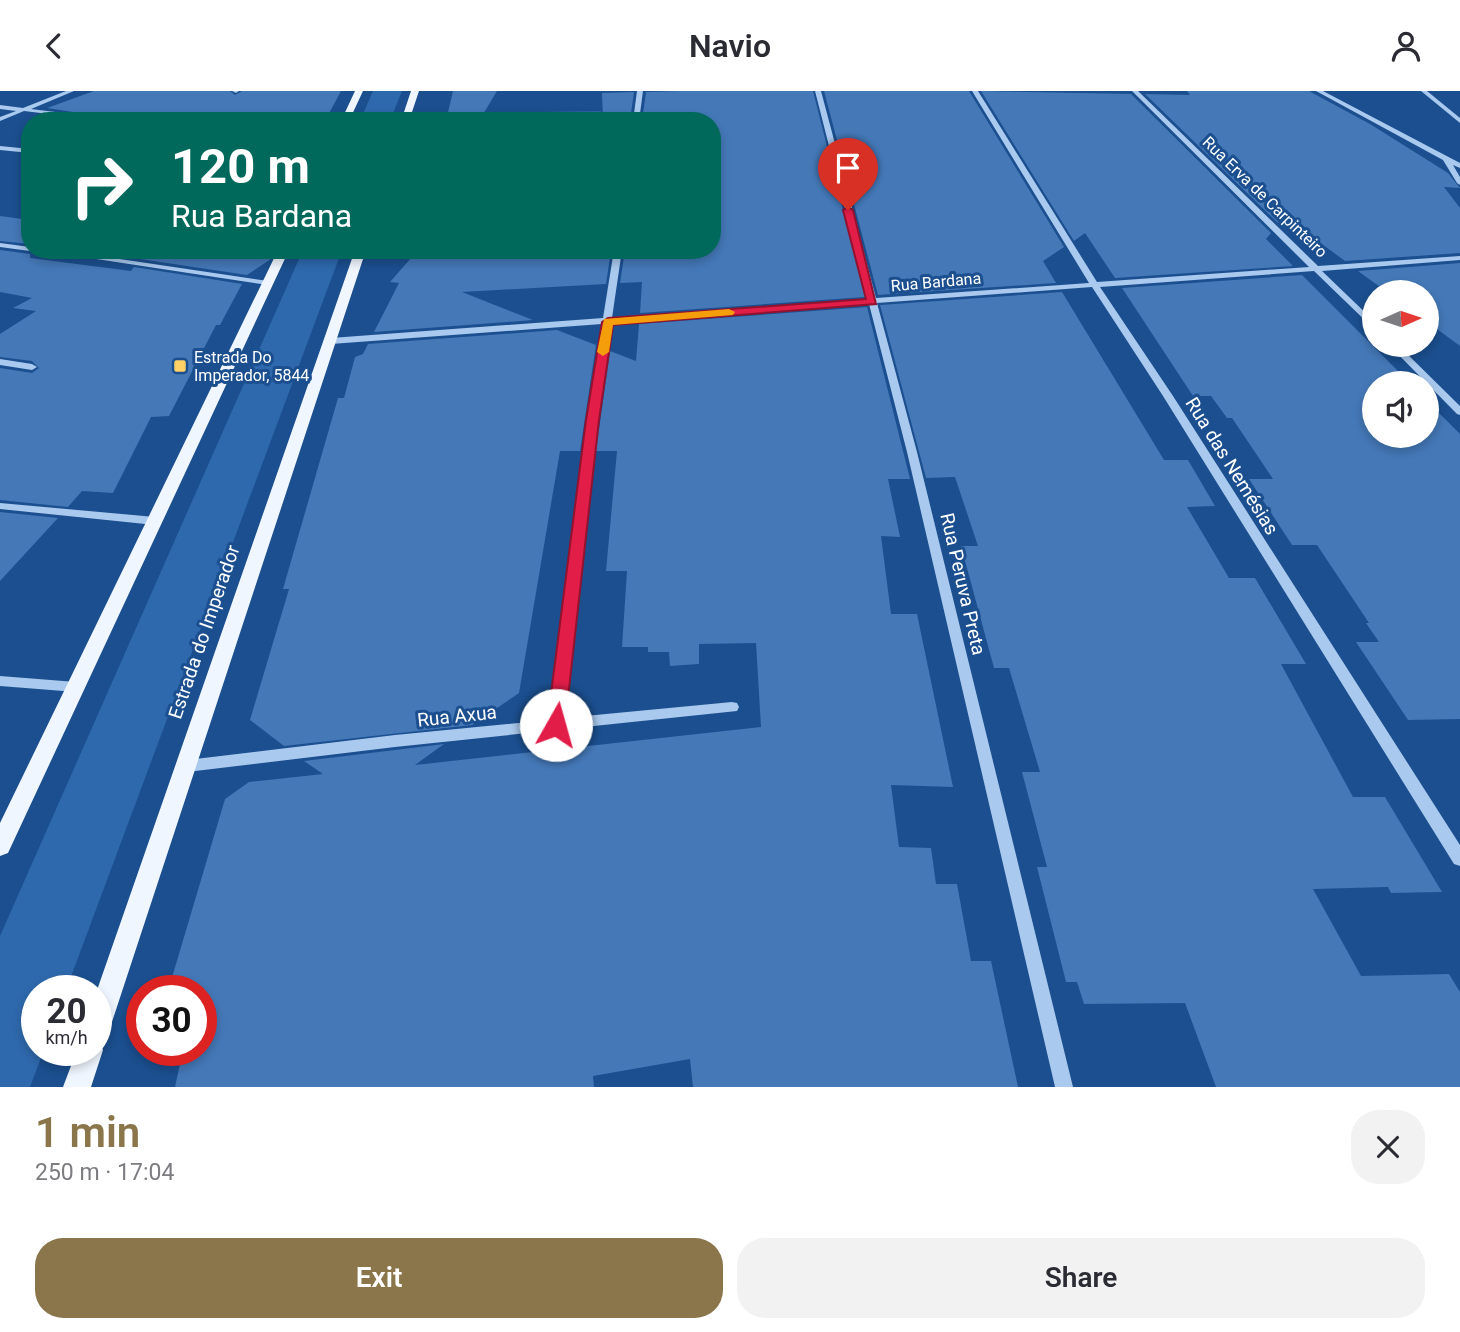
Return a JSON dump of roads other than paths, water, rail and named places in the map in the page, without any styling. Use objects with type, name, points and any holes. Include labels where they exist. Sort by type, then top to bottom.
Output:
[{"type":"main road","points":[[349,112],[359,91]]},
{"type":"main road","points":[[408,112],[415,91]]},
{"type":"main road","points":[[0,846],[280,259]]},
{"type":"main road","name":"Estrada do Imperador","points":[[112,984],[358,259]]},
{"type":"main road","points":[[77,1087],[84,1066]]},
{"type":"street","points":[[0,119],[71,91]]},
{"type":"street","points":[[637,112],[640,91]]},
{"type":"street","name":"Rua Peruva Preta","points":[[818,91],[915,466],[1064,1087]]},
{"type":"street","name":"Rua das Nemésias","points":[[975,91],[1094,284],[1168,396],[1460,859]]},
{"type":"street","name":"Rua Erva de Carpinteiro","points":[[1135,91],[1362,314]]},
{"type":"street","points":[[1319,91],[1460,166]]},
{"type":"street","points":[[1424,91],[1460,121]]},
{"type":"street","points":[[0,107],[50,112]]},
{"type":"street","points":[[0,148],[21,150]]},
{"type":"street","points":[[1446,159],[1460,183]]},
{"type":"street","points":[[0,245],[21,248]]},
{"type":"street","name":"Rua Bardana","points":[[331,341],[1460,258]]},
{"type":"street","points":[[103,259],[268,283]]},
{"type":"street","points":[[556,725],[592,420],[617,259]]},
{"type":"street","points":[[1405,357],[1460,412]]},
{"type":"street","points":[[0,362],[32,367]]},
{"type":"street","points":[[0,506],[155,520]]},
{"type":"street","points":[[0,681],[76,687]]},
{"type":"street","name":"Rua Axua","points":[[187,766],[732,707]]},
{"type":"place","name":"Estrada Do Imperador, 5844","points":[[180,366]]}]
